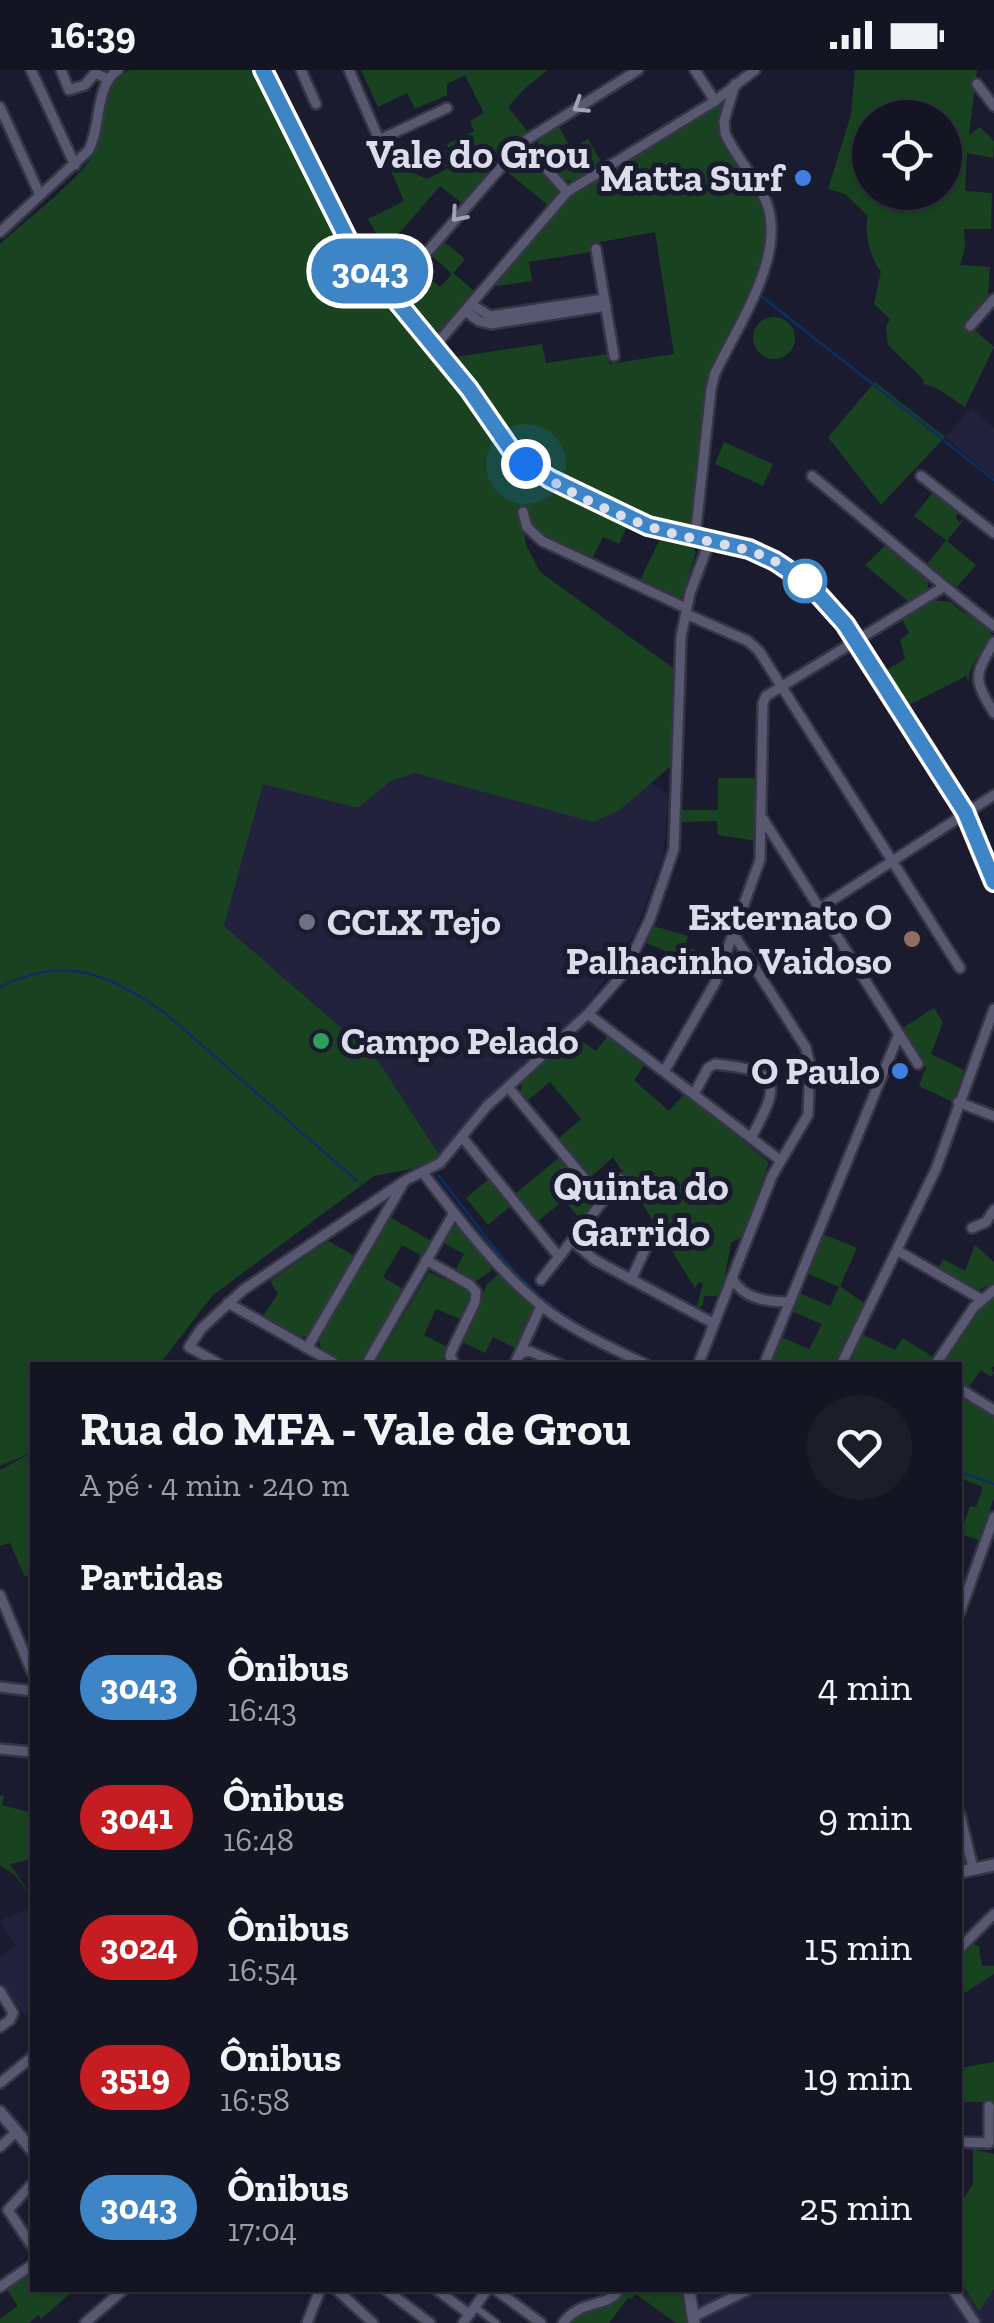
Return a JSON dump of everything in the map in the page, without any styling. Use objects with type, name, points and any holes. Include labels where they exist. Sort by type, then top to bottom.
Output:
[{"type":"main road","points":[[263,70],[340,230],[526,464],[648,526],[749,549],[800,576],[833,609],[965,812],[994,882]]},
{"type":"street","points":[[31,70],[75,165]]},
{"type":"street","points":[[61,70],[70,90],[85,85],[93,71],[108,78]]},
{"type":"street","points":[[0,232],[92,145],[108,78],[118,70]]},
{"type":"street","points":[[301,70],[316,104]]},
{"type":"street","points":[[349,70],[381,140],[430,166],[447,158]]},
{"type":"street","points":[[390,295],[523,142],[638,70]]},
{"type":"street","points":[[695,70],[715,101]]},
{"type":"street","points":[[434,348],[568,192],[715,101],[754,70]]},
{"type":"street","points":[[216,1362],[189,1347],[197,1334],[228,1303],[307,1244],[406,1180],[440,1163],[477,1117],[617,982],[650,920],[674,849],[677,694],[686,611],[703,539],[711,388],[763,273],[774,236],[767,203],[725,133],[724,121],[735,84]]},
{"type":"street","points":[[977,84],[994,106]]},
{"type":"street","points":[[0,108],[40,196]]},
{"type":"street","points":[[381,140],[448,108]]},
{"type":"street","points":[[523,142],[568,192]]},
{"type":"street","points":[[596,249],[614,356]]},
{"type":"street","points":[[970,326],[994,298]]},
{"type":"street","points":[[468,308],[479,321],[491,324],[605,302]]},
{"type":"street","points":[[812,476],[924,568],[942,588],[994,626]]},
{"type":"street","points":[[921,476],[994,533]]},
{"type":"street","points":[[523,512],[531,532],[542,540],[748,642],[760,652],[960,968]]},
{"type":"street","points":[[665,1070],[707,1000],[760,860],[766,696],[942,588]]},
{"type":"street","points":[[994,642],[976,678],[994,713]]},
{"type":"street","points":[[820,908],[994,795]]},
{"type":"street","points":[[761,817],[918,1064]]},
{"type":"street","points":[[699,1362],[780,1160],[808,1115],[810,1065],[802,1041],[734,935]]},
{"type":"street","points":[[842,1362],[936,1170],[994,1009]]},
{"type":"street","points":[[588,1014],[780,1160]]},
{"type":"street","points":[[765,1362],[899,1034]]},
{"type":"street","points":[[694,1094],[705,1072],[715,1064],[765,1075],[772,1083],[772,1098],[751,1138]]},
{"type":"street","points":[[508,1087],[602,1201]]},
{"type":"street","points":[[958,1102],[994,1116]]},
{"type":"street","points":[[462,1137],[559,1257]]},
{"type":"street","points":[[423,1172],[454,1212],[541,1306],[576,1330],[639,1362]]},
{"type":"street","points":[[542,1280],[620,1179]]},
{"type":"street","points":[[307,1348],[406,1180]]},
{"type":"street","points":[[972,1228],[986,1222],[994,1210]]},
{"type":"street","points":[[368,1362],[454,1212]]},
{"type":"street","points":[[631,1280],[656,1228]]},
{"type":"street","points":[[572,1241],[595,1260],[713,1323]]},
{"type":"street","points":[[898,1251],[981,1298]]},
{"type":"street","points":[[426,1260],[476,1292],[450,1356],[453,1362]]},
{"type":"street","points":[[732,1278],[738,1290],[751,1296],[790,1302]]},
{"type":"street","points":[[937,1362],[981,1298],[994,1290]]},
{"type":"street","points":[[228,1303],[333,1362]]},
{"type":"street","points":[[515,1362],[541,1306]]},
{"type":"street","points":[[515,1362],[528,1351],[554,1362]]},
{"type":"street","points":[[962,1390],[994,1410]]},
{"type":"street","points":[[962,1606],[994,1517]]},
{"type":"street","points":[[0,1595],[30,1667]]},
{"type":"street","points":[[22,1646],[30,1643]]},
{"type":"street","points":[[0,1687],[30,1691]]},
{"type":"street","points":[[0,1749],[30,1752]]},
{"type":"street","points":[[962,1833],[966,1870],[994,1865]]},
{"type":"street","points":[[962,1946],[994,1914]]},
{"type":"street","points":[[0,1991],[13,2012],[0,2027]]},
{"type":"street","points":[[0,2083],[30,2059]]},
{"type":"street","points":[[962,2142],[989,2143],[989,2106]]},
{"type":"street","points":[[0,2112],[30,2148]]},
{"type":"street","points":[[0,2147],[16,2132]]},
{"type":"street","points":[[30,2186],[8,2210],[30,2243]]},
{"type":"street","points":[[0,2287],[30,2266]]},
{"type":"street","points":[[86,2323],[121,2292]]},
{"type":"street","points":[[307,2323],[319,2292]]},
{"type":"street","points":[[339,2292],[373,2323]]},
{"type":"street","points":[[389,2292],[430,2323]]},
{"type":"street","points":[[439,2292],[469,2315],[496,2323]]},
{"type":"street","points":[[469,2315],[485,2292]]},
{"type":"street","points":[[499,2292],[541,2323]]},
{"type":"street","points":[[563,2323],[574,2309],[607,2300],[616,2292]]},
{"type":"street","points":[[689,2292],[693,2320],[744,2292]]},
{"type":"street","points":[[954,2292],[975,2323]]},
{"type":"shaded area","points":[[971,409],[994,428],[994,478],[945,437]]},
{"type":"shaded area","points":[[415,773],[593,821],[617,812],[649,781],[669,796],[663,857],[634,934],[587,1006],[442,1159],[377,1059],[224,926],[263,783],[357,808],[391,781]]},
{"type":"shaded area","points":[[30,1908],[30,2016],[0,1983],[0,1957],[16,1946],[0,1921]]},
{"type":"shaded area","points":[[994,2185],[994,2323],[703,2323],[699,2292],[962,2292],[962,2203]]},
{"type":"green space","points":[[129,70],[260,70],[339,246],[462,387],[513,464],[528,475],[629,522],[619,544],[603,537],[592,559],[540,535],[524,508],[520,508],[526,545],[540,572],[673,668],[670,767],[617,812],[593,822],[415,773],[391,781],[358,808],[263,784],[224,926],[377,1059],[442,1159],[437,1164],[374,1176],[213,1295],[161,1362],[30,1362],[30,1453],[0,1466],[0,244],[62,190],[91,158],[107,98]]},
{"type":"green space","points":[[361,70],[548,70],[508,107],[527,131],[462,203],[440,186],[395,238],[416,256],[404,270],[383,252],[373,263],[365,253],[378,237],[368,219],[404,201],[387,161],[427,179],[456,164],[447,144],[474,131],[470,121],[484,113],[465,75],[447,84],[447,95],[415,109],[407,93],[378,107]]},
{"type":"green space","points":[[855,70],[977,70],[969,135],[980,127],[994,141],[993,158],[967,153],[965,191],[992,193],[991,229],[964,229],[965,248],[960,265],[990,267],[988,295],[965,322],[994,347],[965,407],[924,384],[888,345],[886,327],[890,319],[874,304],[881,271],[869,244],[868,216],[862,210],[962,210],[962,100],[852,100]]},
{"type":"green space","points":[[721,104],[722,131],[756,184],[770,225],[761,269],[718,360],[688,530],[599,499],[535,465],[501,432],[449,358],[542,344],[546,363],[607,354],[609,364],[674,354],[655,232],[590,244],[591,252],[529,262],[532,281],[490,287],[571,195]]},
{"type":"green space","points":[[852,104],[852,201],[828,189],[851,115]]},
{"type":"green space","points":[[558,125],[571,149],[588,139],[602,163],[572,181],[565,180],[537,147],[541,135]]},
{"type":"green space","points":[[522,154],[557,188],[557,195],[548,205],[505,170]]},
{"type":"green space","points":[[443,241],[465,259],[453,273],[474,291],[433,333],[401,293],[419,270],[440,287],[452,274],[431,255]]},
{"type":"green space","points":[[774,317],[789,323],[795,338],[789,353],[774,359],[759,353],[753,338],[759,323]]},
{"type":"green space","points":[[875,382],[945,437],[881,505],[828,437]]},
{"type":"green space","points":[[724,442],[773,464],[763,486],[715,464]]},
{"type":"green space","points":[[934,491],[958,510],[959,522],[965,518],[947,541],[976,565],[957,587],[927,564],[946,540],[914,516]]},
{"type":"green space","points":[[661,537],[689,544],[696,552],[683,596],[676,599],[639,582]]},
{"type":"green space","points":[[887,544],[928,579],[928,588],[909,602],[865,565]]},
{"type":"green space","points":[[931,600],[951,602],[992,635],[974,664],[969,682],[966,676],[909,705],[889,684],[885,671],[905,659],[900,640],[909,633],[902,619]]},
{"type":"green space","points":[[718,778],[756,778],[757,841],[718,835],[717,821],[682,822],[681,810],[718,810]]},
{"type":"green space","points":[[654,926],[688,936],[685,946],[719,960],[711,979],[677,965],[679,957],[646,943]]},
{"type":"green space","points":[[934,1008],[943,1022],[931,1054],[964,1070],[953,1102],[919,1086],[926,1067],[901,1029]]},
{"type":"green space","points":[[572,1034],[596,1051],[608,1035],[646,1062],[634,1080],[669,1111],[685,1093],[769,1162],[743,1236],[731,1243],[722,1292],[704,1296],[703,1305],[696,1309],[703,1284],[699,1282],[695,1288],[613,1157],[590,1178],[558,1139],[581,1119],[550,1082],[527,1101],[520,1094],[522,1083]]},
{"type":"green space","points":[[559,1158],[593,1203],[581,1220],[564,1200],[538,1221],[515,1194]]},
{"type":"green space","points":[[489,1179],[511,1206],[488,1225],[466,1198]]},
{"type":"green space","points":[[390,1217],[431,1241],[422,1256],[402,1245],[383,1277],[403,1289],[361,1362],[345,1362],[321,1349],[319,1340]]},
{"type":"green space","points":[[456,1225],[492,1264],[491,1271],[476,1281],[456,1269],[464,1254],[442,1242]]},
{"type":"green space","points":[[823,1234],[857,1248],[840,1286],[865,1304],[836,1362],[772,1362],[781,1337],[809,1349],[822,1324],[791,1311],[799,1293],[830,1306],[839,1287],[807,1273]]},
{"type":"green space","points":[[328,1241],[353,1255],[352,1259],[308,1335],[302,1337],[263,1316],[278,1294],[270,1281]]},
{"type":"green space","points":[[975,1245],[994,1262],[994,1283],[979,1290],[939,1268],[943,1259],[965,1271]]},
{"type":"green space","points":[[429,1272],[467,1290],[470,1295],[460,1319],[436,1309],[424,1335],[447,1347],[442,1362],[376,1362]]},
{"type":"green space","points":[[501,1272],[534,1309],[515,1348],[493,1337],[485,1353],[463,1342],[487,1284]]},
{"type":"green space","points":[[994,1298],[994,1373],[991,1377],[981,1370],[968,1388],[962,1384],[962,1362],[945,1362],[979,1310]]},
{"type":"green space","points":[[862,1334],[895,1350],[903,1338],[933,1357],[930,1362],[857,1362],[850,1358]]},
{"type":"green space","points":[[962,1397],[994,1416],[994,1498],[979,1540],[962,1535],[962,1528],[983,1487],[962,1479]]},
{"type":"green space","points":[[30,1454],[30,1575],[25,1577],[10,1543],[0,1546],[0,1470]]},
{"type":"green space","points":[[0,1795],[4,1796],[2,1805],[28,1812],[30,1804],[30,1859],[10,1864],[30,1894],[14,1874],[0,1866]]},
{"type":"green space","points":[[971,1943],[979,1946],[982,1966],[994,1966],[994,1974],[962,1995],[962,1951]]},
{"type":"green space","points":[[994,2062],[994,2102],[962,2102],[962,2068]]},
{"type":"green space","points":[[973,2149],[994,2154],[994,2289],[979,2311],[962,2283],[962,2201],[973,2184]]},
{"type":"green space","points":[[25,2274],[30,2278],[30,2292],[72,2292],[41,2319],[38,2315],[29,2323],[0,2323],[18,2306],[6,2288]]},
{"type":"green space","points":[[623,2292],[683,2292],[687,2323],[676,2323],[636,2294],[628,2298],[609,2323],[570,2323],[586,2311],[616,2303]]},
{"type":"waterway","points":[[760,295],[994,480]]},
{"type":"waterway","points":[[0,987],[24,977],[66,970],[86,973],[124,988],[165,1013],[357,1181]]},
{"type":"waterway","points":[[438,1175],[503,1258],[541,1297],[589,1330],[653,1362]]},
{"type":"waterway","points":[[962,1473],[994,1484]]},
{"type":"bus line","name":"3043","points":[[263,70],[340,230],[469,389],[516,457],[550,479],[648,526],[749,549],[809,584],[845,624],[965,812],[994,882]]},
{"type":"place","name":"Matta Surf","points":[[803,178]]},
{"type":"place","name":"CCLX Tejo","points":[[307,922]]},
{"type":"place","name":"Externato O Palhacinho Vaidoso","points":[[912,939]]},
{"type":"place","name":"Campo Pelado","points":[[321,1041]]},
{"type":"place","name":"O Paulo","points":[[900,1071]]},
{"type":"district","name":"Vale do Grou","points":[[478,154]]},
{"type":"district","name":"Quinta do Garrido","points":[[641,1209]]},
{"type":"route","points":[[526,464],[648,526],[749,549],[805,581]]}]
